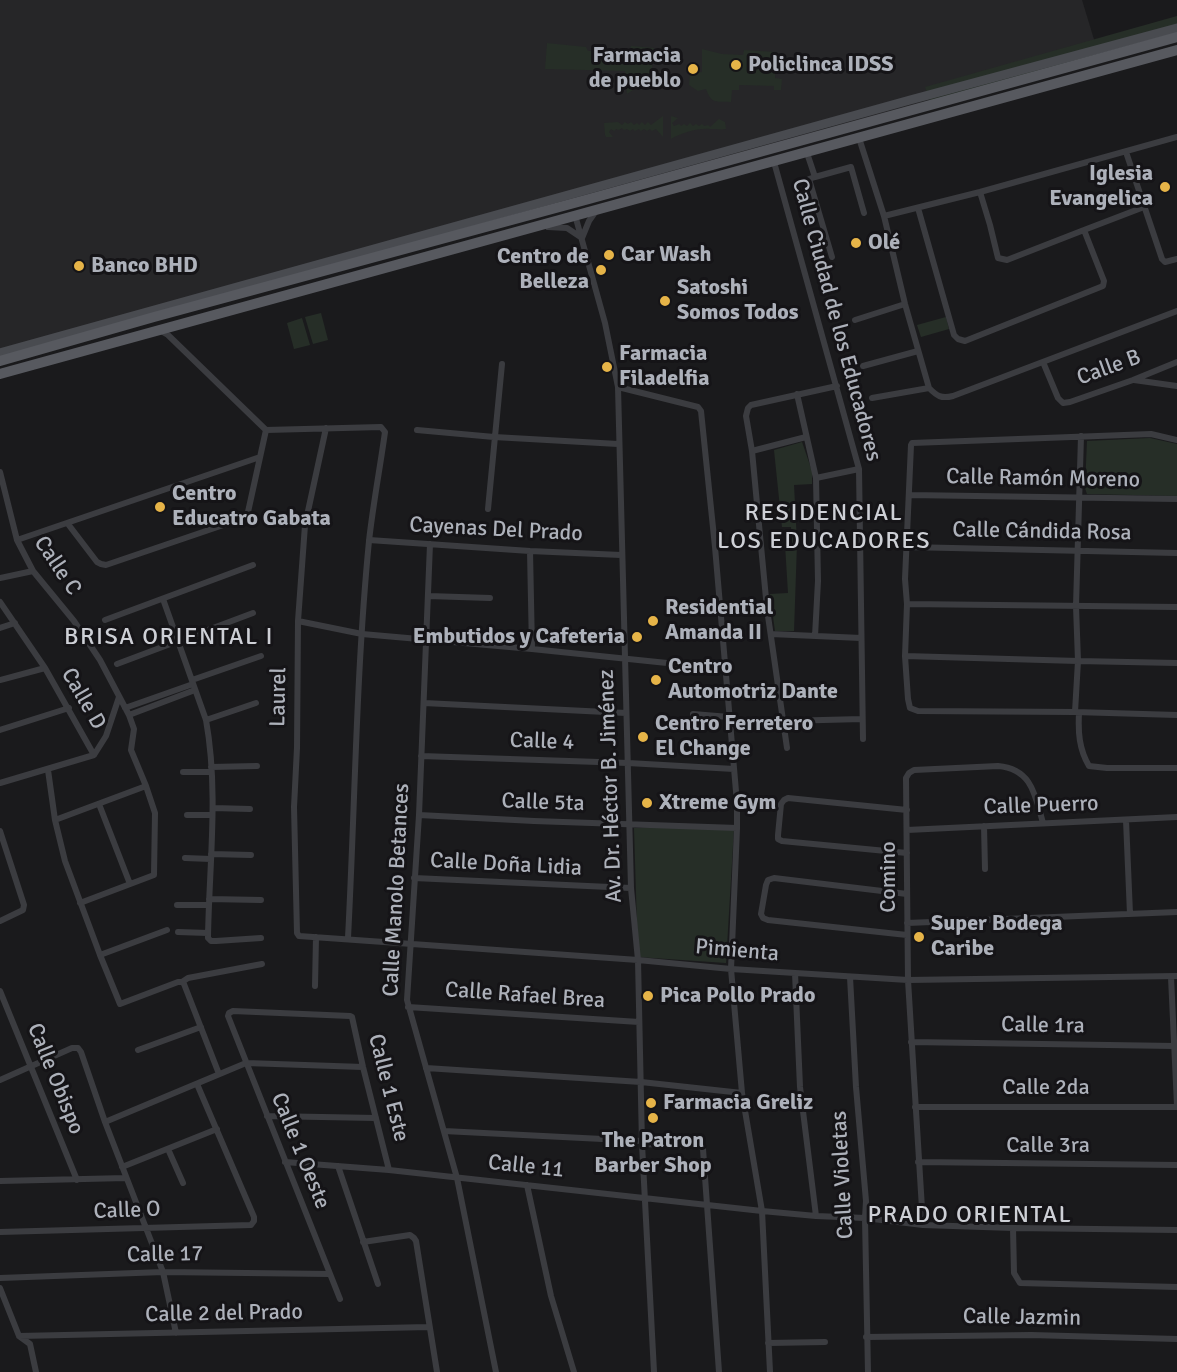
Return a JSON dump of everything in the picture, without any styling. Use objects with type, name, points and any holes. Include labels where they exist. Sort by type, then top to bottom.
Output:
[{"type":"main road","points":[[0,361],[1177,37]]},
{"type":"main road","points":[[0,374],[1177,50]]},
{"type":"street","points":[[0,353],[1177,28]]},
{"type":"street","points":[[884,216],[980,192],[1177,137]]},
{"type":"street","points":[[859,138],[884,216],[905,304],[929,388],[937,396],[945,398],[1177,311]]},
{"type":"street","points":[[1126,152],[1162,259],[1165,262],[1177,259]]},
{"type":"street","points":[[807,153],[815,177]]},
{"type":"street","name":"Calle Ciudad de los Educadores","points":[[774,162],[859,469],[863,740]]},
{"type":"street","points":[[832,257],[809,179],[851,167],[864,213]]},
{"type":"street","points":[[980,192],[998,258],[1002,260],[1008,260],[1144,207]]},
{"type":"street","name":"Av. Dr. Héctor B. Jiménez","points":[[572,204],[605,323],[618,387],[631,888],[638,960],[642,1142],[654,1372]]},
{"type":"street","points":[[918,208],[954,335],[958,339],[965,340],[1103,286],[1104,281],[1084,230]]},
{"type":"street","points":[[536,227],[567,228],[582,238],[589,221],[597,211]]},
{"type":"street","points":[[855,320],[905,304]]},
{"type":"street","points":[[158,330],[168,334],[266,430],[381,428],[385,432],[369,540],[362,634],[348,938]]},
{"type":"street","points":[[863,366],[918,351]]},
{"type":"street","name":"Calle B","points":[[1043,362],[1058,398],[1063,403],[1133,380],[1177,362]]},
{"type":"street","points":[[488,509],[502,364]]},
{"type":"street","points":[[1133,380],[1177,386]]},
{"type":"street","points":[[787,748],[767,609],[752,451],[746,416],[751,405],[837,386]]},
{"type":"street","points":[[618,387],[700,408],[708,473],[734,769],[737,828],[730,969],[742,1093],[762,1211],[770,1372]]},
{"type":"street","points":[[872,398],[929,388]]},
{"type":"street","points":[[797,394],[816,478],[818,581],[815,636]]},
{"type":"street","name":"Laurel","points":[[297,933],[294,807],[298,621],[305,525],[326,428]]},
{"type":"street","points":[[68,524],[97,562],[106,565],[244,518],[266,430]]},
{"type":"street","points":[[417,430],[618,444]]},
{"type":"street","points":[[1177,440],[1151,434],[915,442],[911,445],[905,656],[910,708],[918,711],[1177,715]]},
{"type":"street","points":[[1081,436],[1076,606],[1077,712],[1083,757],[1089,766],[1177,768]]},
{"type":"street","points":[[752,451],[806,437]]},
{"type":"street","points":[[17,540],[260,457]]},
{"type":"street","points":[[816,478],[859,469]]},
{"type":"street","name":"Calle C","points":[[0,472],[17,540],[33,571],[74,621],[100,660],[134,729],[131,750],[155,813],[154,875],[130,884]]},
{"type":"street","name":"Calle Ramón Moreno","points":[[909,495],[1177,499]]},
{"type":"street","name":"Cayenas Del Prado","points":[[369,540],[621,555]]},
{"type":"street","name":"Calle Manolo Betances","points":[[430,544],[419,815],[406,994],[457,1178],[496,1372]]},
{"type":"street","name":"Calle Cándida Rosa","points":[[907,547],[1177,553]]},
{"type":"street","points":[[530,551],[532,649]]},
{"type":"street","points":[[105,620],[253,566]]},
{"type":"street","points":[[0,578],[33,571]]},
{"type":"street","points":[[428,596],[490,598]]},
{"type":"street","points":[[163,599],[206,720],[210,741],[213,812],[208,938],[211,941],[261,938]]},
{"type":"street","name":"Calle D","points":[[0,602],[45,668],[94,755]]},
{"type":"street","points":[[907,604],[1177,607]]},
{"type":"street","points":[[117,664],[253,613]]},
{"type":"street","points":[[298,621],[362,634],[725,669]]},
{"type":"street","points":[[0,628],[15,623]]},
{"type":"street","points":[[771,634],[861,638]]},
{"type":"street","points":[[129,715],[261,656]]},
{"type":"street","points":[[905,656],[1177,663]]},
{"type":"street","points":[[0,680],[45,668]]},
{"type":"street","points":[[125,708],[193,685]]},
{"type":"street","points":[[0,783],[94,755],[106,736],[119,697]]},
{"type":"street","points":[[206,720],[256,703]]},
{"type":"street","points":[[424,703],[626,712]]},
{"type":"street","points":[[0,730],[69,708]]},
{"type":"street","points":[[693,714],[729,717]]},
{"type":"street","points":[[784,721],[862,719]]},
{"type":"street","name":"Calle 4","points":[[421,756],[734,769]]},
{"type":"street","points":[[183,772],[257,766]]},
{"type":"street","name":"Comino","points":[[923,1225],[908,980],[906,778],[914,770],[1009,767],[1027,778],[1036,799],[1042,823]]},
{"type":"street","points":[[48,770],[64,861],[120,1004],[188,978],[262,964]]},
{"type":"street","points":[[55,820],[146,786]]},
{"type":"street","points":[[907,810],[788,798],[781,804],[778,839],[907,852]]},
{"type":"street","points":[[80,903],[130,884],[99,804]]},
{"type":"street","points":[[187,815],[250,809]]},
{"type":"street","name":"Calle 5ta","points":[[419,815],[737,828]]},
{"type":"street","name":"Calle Puerro","points":[[907,830],[1177,817]]},
{"type":"street","points":[[1126,820],[1130,914]]},
{"type":"street","points":[[984,826],[985,869]]},
{"type":"street","points":[[0,831],[24,905],[23,910],[0,921]]},
{"type":"street","points":[[185,858],[251,855]]},
{"type":"street","name":"Calle Doña Lidia","points":[[414,878],[631,888]]},
{"type":"street","points":[[907,894],[774,878],[768,880],[766,885],[761,914],[768,920],[908,935]]},
{"type":"street","points":[[177,905],[261,900]]},
{"type":"street","points":[[907,923],[1177,912]]},
{"type":"street","points":[[100,955],[167,930]]},
{"type":"street","points":[[178,932],[208,933]]},
{"type":"street","name":"Pimienta","points":[[297,933],[299,936],[638,960],[795,974],[908,980],[1174,977]]},
{"type":"street","points":[[315,986],[316,937]]},
{"type":"street","points":[[795,974],[800,1087],[816,1216]]},
{"type":"street","name":"Calle Violetas","points":[[850,976],[866,1202],[868,1372]]},
{"type":"street","points":[[1174,977],[1177,1106]]},
{"type":"street","points":[[182,982],[219,1074]]},
{"type":"street","name":"Calle Obispo","points":[[0,991],[76,1180]]},
{"type":"street","name":"Calle Rafael Brea","points":[[408,1007],[639,1022]]},
{"type":"street","name":"Calle 1 Este","points":[[228,1016],[229,1012],[233,1011],[350,1016],[353,1020],[389,1170]]},
{"type":"street","name":"Calle 1 Oeste","points":[[228,1016],[340,1299]]},
{"type":"street","points":[[138,1050],[201,1027]]},
{"type":"street","name":"Calle 1ra","points":[[911,1042],[1174,1046]]},
{"type":"street","points":[[0,1080],[72,1048],[78,1048],[81,1052],[105,1122],[163,1272],[177,1333]]},
{"type":"street","points":[[105,1122],[246,1063],[363,1067]]},
{"type":"street","points":[[426,1068],[641,1082],[742,1093]]},
{"type":"street","points":[[123,1167],[218,1129],[197,1084]]},
{"type":"street","name":"Calle 2da","points":[[915,1107],[1177,1106]]},
{"type":"street","points":[[267,1116],[376,1118]]},
{"type":"street","name":"Calle O","points":[[0,1232],[251,1225],[254,1217],[218,1129]]},
{"type":"street","points":[[444,1131],[702,1147],[718,1372]]},
{"type":"street","points":[[168,1149],[183,1183]]},
{"type":"street","name":"Calle 11","points":[[285,1162],[389,1170],[762,1211],[865,1218],[923,1225],[1177,1230]]},
{"type":"street","name":"Calle 3ra","points":[[918,1162],[1177,1165]]},
{"type":"street","points":[[338,1166],[378,1284]]},
{"type":"street","points":[[0,1181],[126,1178]]},
{"type":"street","points":[[528,1185],[551,1296],[574,1372]]},
{"type":"street","points":[[1013,1228],[1014,1273],[1020,1283],[1177,1287]]},
{"type":"street","points":[[363,1242],[410,1235],[416,1241],[437,1372]]},
{"type":"street","name":"Calle 17","points":[[0,1278],[163,1272],[330,1274]]},
{"type":"street","points":[[0,1288],[19,1335],[30,1344],[36,1372]]},
{"type":"street","name":"Calle 2 del Prado","points":[[19,1335],[429,1327]]},
{"type":"street","name":"Calle Jazmin","points":[[866,1337],[1031,1335],[1177,1339]]},
{"type":"street","points":[[768,1343],[825,1342]]},
{"type":"shaded area","points":[[0,0],[1082,0],[1099,56],[0,358]]},
{"type":"shaded area","points":[[1177,16],[1177,36],[931,104],[925,87]]},
{"type":"shaded area","points":[[547,43],[586,47],[588,51],[630,50],[631,46],[654,48],[651,78],[627,94],[625,71],[545,69]]},
{"type":"shaded area","points":[[702,49],[722,54],[743,55],[744,50],[776,52],[775,78],[782,79],[781,90],[774,90],[774,86],[739,85],[739,90],[732,90],[731,102],[713,100],[706,89],[698,91],[689,85],[690,73],[702,72]]},
{"type":"shaded area","points":[[663,116],[663,137],[656,129],[630,131],[622,128],[614,131],[611,129],[609,132],[613,137],[605,135],[604,123],[618,122],[622,125],[625,122],[628,124],[631,122],[639,125],[642,122],[645,125],[648,122],[651,125]]},
{"type":"shaded area","points":[[671,116],[678,118],[672,123],[674,126],[684,124],[687,126],[690,123],[693,126],[702,124],[710,127],[719,119],[725,122],[726,129],[695,130],[671,139]]},
{"type":"shaded area","points":[[321,313],[328,340],[313,344],[305,317]]},
{"type":"shaded area","points":[[946,317],[949,329],[921,337],[917,325]]},
{"type":"shaded area","points":[[302,318],[310,345],[294,349],[287,323]]},
{"type":"shaded area","points":[[1150,438],[1177,444],[1177,496],[1087,494],[1085,488],[1087,441]]},
{"type":"shaded area","points":[[802,442],[812,471],[812,484],[794,485],[797,543],[794,631],[775,631],[770,594],[788,593],[785,544],[792,543],[791,527],[782,527],[774,450]]},
{"type":"shaded area","points":[[634,828],[734,828],[726,963],[638,957]]},
{"type":"place","name":"Policlinca IDSS","points":[[736,65]]},
{"type":"place","name":"Farmacia de pueblo","points":[[693,69]]},
{"type":"place","name":"Iglesia Evangelica","points":[[1165,187]]},
{"type":"place","name":"Olé","points":[[856,243]]},
{"type":"place","name":"Car Wash","points":[[609,255]]},
{"type":"place","name":"Banco BHD","points":[[79,266]]},
{"type":"place","name":"Centro de Belleza","points":[[601,270]]},
{"type":"place","name":"Satoshi Somos Todos","points":[[665,301]]},
{"type":"place","name":"Farmacia Filadelfia","points":[[607,367]]},
{"type":"place","name":"Centro Educatro Gabata","points":[[160,507]]},
{"type":"place","name":"Residential Amanda II","points":[[653,621]]},
{"type":"place","name":"Embutidos y Cafeteria","points":[[637,637]]},
{"type":"place","name":"Centro Automotriz Dante","points":[[656,680]]},
{"type":"place","name":"Centro Ferretero El Change","points":[[643,737]]},
{"type":"place","name":"Xtreme Gym","points":[[647,803]]},
{"type":"place","name":"Super Bodega Caribe","points":[[919,937]]},
{"type":"place","name":"Pica Pollo Prado","points":[[648,996]]},
{"type":"place","name":"Farmacia Greliz","points":[[651,1103]]},
{"type":"place","name":"The Patron Barber Shop","points":[[653,1118]]},
{"type":"district","name":"RESIDENCIAL LOS EDUCADORES","points":[[824,528]]},
{"type":"district","name":"BRISA ORIENTAL I","points":[[169,638]]},
{"type":"district","name":"PRADO ORIENTAL","points":[[970,1216]]}]
